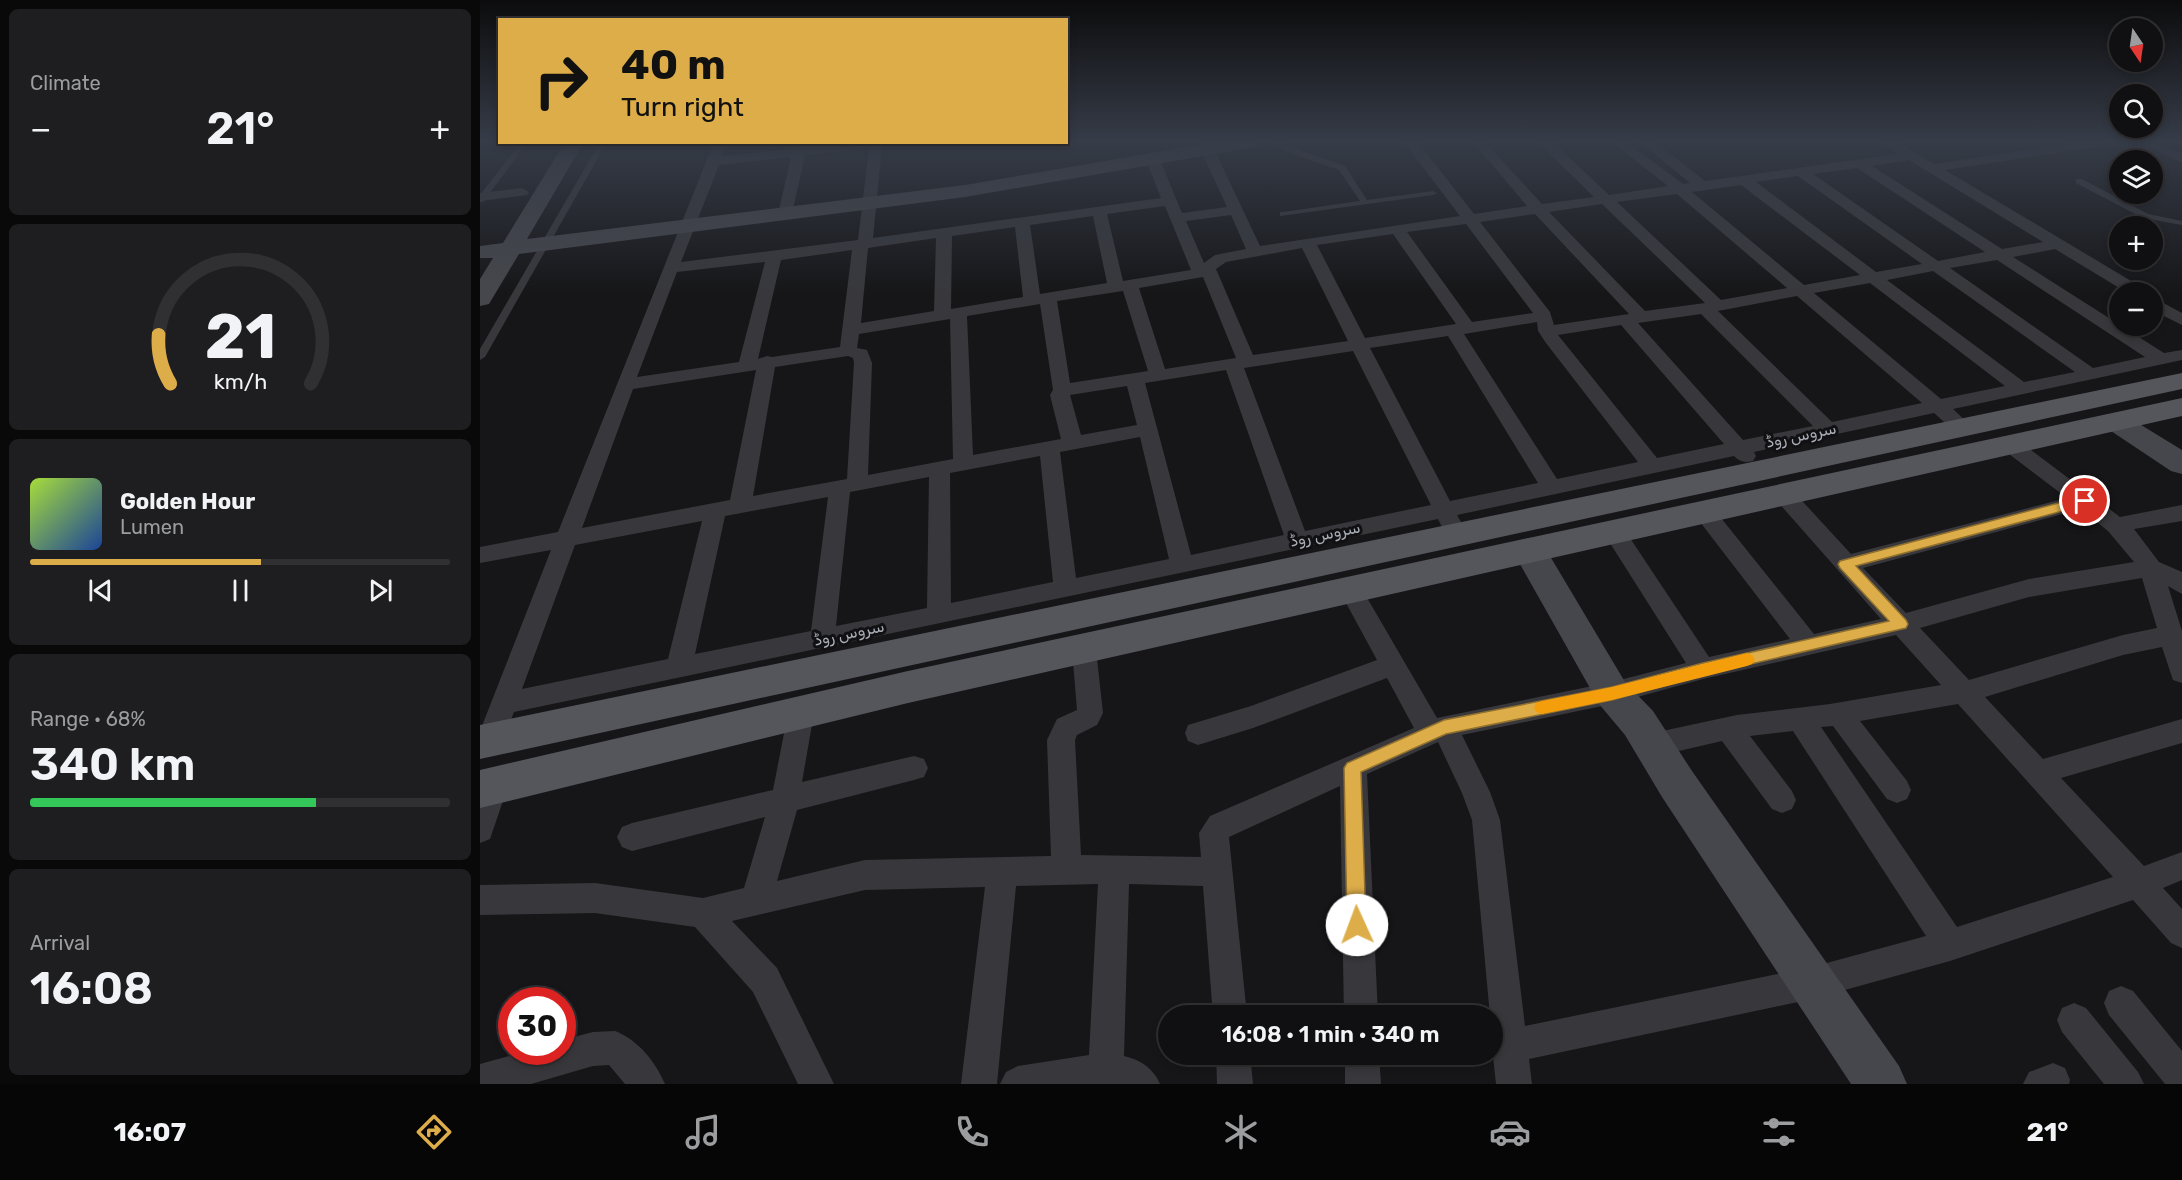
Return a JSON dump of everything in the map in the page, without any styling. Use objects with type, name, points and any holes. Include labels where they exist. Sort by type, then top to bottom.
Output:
[{"type":"main road","points":[[485,741],[825,653],[1749,459],[1961,426],[2171,370]]},
{"type":"main road","points":[[487,788],[812,710],[1529,550],[2118,423],[2182,407]]},
{"type":"main road","points":[[812,710],[825,653]]},
{"type":"street","points":[[481,198],[518,193]]},
{"type":"street","points":[[481,254],[522,193]]},
{"type":"street","points":[[480,299],[545,193]]},
{"type":"street","points":[[485,741],[506,703],[625,384],[702,193]]},
{"type":"street","points":[[785,214],[790,193]]},
{"type":"street","points":[[848,351],[871,193]]},
{"type":"street","points":[[481,254],[545,243],[952,193]]},
{"type":"street","points":[[1168,193],[1177,218],[1204,271],[1239,362],[1297,539]]},
{"type":"street","points":[[1228,193],[1255,251]]},
{"type":"street","points":[[1449,193],[1653,467]]},
{"type":"street","points":[[1523,193],[1634,319],[1749,459]]},
{"type":"street","points":[[1599,193],[1712,307],[1827,429]]},
{"type":"street","points":[[851,330],[1204,271],[1213,261],[1221,258],[1307,242],[1653,193]]},
{"type":"street","points":[[1684,193],[1961,426]]},
{"type":"street","points":[[1760,193],[2020,388]]},
{"type":"street","points":[[1831,193],[2090,374]]},
{"type":"street","points":[[1903,193],[2171,370]]},
{"type":"street","points":[[1972,193],[2120,282]]},
{"type":"street","points":[[672,268],[1170,201]]},
{"type":"street","points":[[1177,218],[1236,210]]},
{"type":"street","points":[[1099,211],[1123,286],[1158,375]]},
{"type":"street","points":[[1022,222],[1072,441]]},
{"type":"street","points":[[1396,229],[1460,328],[1552,488]]},
{"type":"street","points":[[944,233],[963,464]]},
{"type":"street","points":[[1307,242],[1450,521]]},
{"type":"street","points":[[1062,390],[1460,328],[1634,319],[1712,307],[2057,244]]},
{"type":"street","points":[[740,506],[774,256]]},
{"type":"street","points":[[2163,309],[2182,320]]},
{"type":"street","points":[[625,384],[848,351],[861,354],[863,363],[825,653]]},
{"type":"street","name":"سروس روڈ","points":[[506,703],[679,668],[825,653],[939,615],[1297,539],[1450,521],[1552,488],[1653,467],[1749,459],[1827,429],[2020,388],[2090,374],[2171,370],[2182,355]]},
{"type":"street","points":[[1136,379],[1182,565]]},
{"type":"street","points":[[2118,423],[2182,464]]},
{"type":"street","points":[[480,555],[963,464],[1072,441],[1148,429]]},
{"type":"street","points":[[1049,446],[1066,589]]},
{"type":"street","points":[[2012,446],[2130,538],[2151,568],[2182,673]]},
{"type":"street","points":[[939,615],[940,468]]},
{"type":"street","points":[[1785,496],[1845,564],[2040,772],[2182,932]]},
{"type":"street","points":[[1845,564],[2085,501]]},
{"type":"street","points":[[679,668],[716,510]]},
{"type":"street","points":[[1706,513],[1809,646]]},
{"type":"street","points":[[2116,525],[2182,513]]},
{"type":"street","points":[[1614,532],[1703,669]]},
{"type":"street","points":[[1529,550],[1612,693],[1639,723],[1881,1084]]},
{"type":"street","points":[[1229,1005],[1214,833],[1216,829],[1437,730],[1612,693],[1703,669],[1901,624],[2029,588],[2151,568],[2174,578],[2182,585]]},
{"type":"street","points":[[1352,590],[1393,665],[1476,792],[1486,820],[1514,1084]]},
{"type":"street","points":[[1653,745],[1728,728],[1839,714],[1965,692],[2123,645],[2172,635]]},
{"type":"street","points":[[1067,871],[1062,740],[1066,727],[1088,717],[1090,713],[1084,650]]},
{"type":"street","points":[[1198,733],[1253,717],[1393,665]]},
{"type":"street","points":[[756,899],[812,710]]},
{"type":"street","points":[[1839,714],[1897,790]]},
{"type":"street","points":[[1800,719],[1950,945]]},
{"type":"street","points":[[1728,728],[1782,800]]},
{"type":"street","points":[[2040,772],[2182,731]]},
{"type":"street","points":[[632,837],[914,768]]},
{"type":"street","points":[[1353,768],[1360,1005]]},
{"type":"street","points":[[480,829],[487,788]]},
{"type":"street","points":[[1509,1046],[1812,983],[1950,945],[2139,883],[2182,866]]},
{"type":"street","points":[[1106,1070],[1114,869]]},
{"type":"street","points":[[480,900],[595,898],[703,913],[866,875],[1114,869],[1218,872]]},
{"type":"street","points":[[979,1084],[1002,872]]},
{"type":"street","points":[[703,913],[736,946],[765,980],[816,1084]]},
{"type":"street","points":[[2121,1003],[2182,1078]]},
{"type":"street","points":[[2074,1020],[2126,1084]]},
{"type":"street","points":[[480,1081],[540,1075],[593,1048],[615,1048],[627,1058],[646,1084]]},
{"type":"street","points":[[1234,1065],[1235,1084]]},
{"type":"street","points":[[1362,1065],[1363,1084]]},
{"type":"street","points":[[1017,1084],[1106,1070],[1128,1074],[1142,1084]]},
{"type":"lane","points":[[480,357],[574,193]]},
{"type":"lane","points":[[1359,193],[1365,202]]},
{"type":"lane","points":[[1283,214],[1433,193]]},
{"type":"lane","points":[[2101,193],[2146,216],[2182,223]]},
{"type":"slow traffic","points":[[1542,708],[1747,660]]},
{"type":"route","points":[[1357,925],[1353,768],[1444,727],[1612,693],[1703,669],[1901,624],[1845,564],[2085,501]]}]
